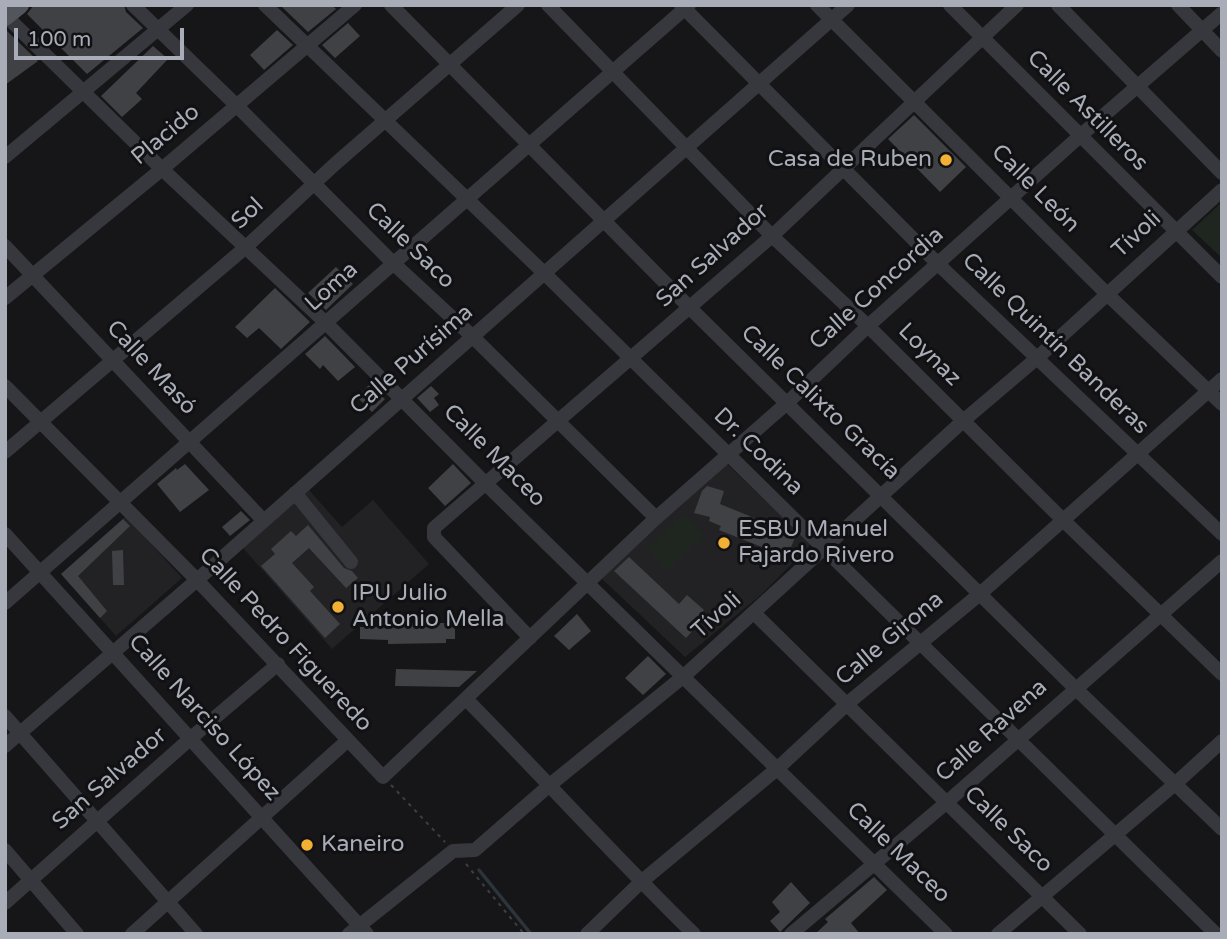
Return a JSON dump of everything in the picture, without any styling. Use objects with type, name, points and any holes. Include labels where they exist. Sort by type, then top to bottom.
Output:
[{"type":"street","name":"Calle Saco","points":[[133,5],[393,263],[560,421],[656,518]]},
{"type":"street","points":[[5,157],[187,5]]},
{"type":"street","name":"Dr. Codina","points":[[265,5],[544,273],[1114,835],[1215,930]]},
{"type":"street","name":"Placido","points":[[5,298],[355,5]]},
{"type":"street","name":"Calle Calixto Gracía","points":[[391,5],[690,308],[981,593],[1074,688],[1222,829]]},
{"type":"street","name":"Sol","points":[[5,452],[246,247],[518,5]]},
{"type":"street","name":"Loynaz","points":[[548,5],[772,236],[868,326],[1222,674]]},
{"type":"street","name":"Calle León","points":[[817,5],[1107,294],[1222,404]]},
{"type":"street","name":"Calle Purísima","points":[[5,746],[848,5]]},
{"type":"street","name":"Calle Astilleros","points":[[950,5],[1174,232],[1222,277]]},
{"type":"street","name":"San Salvador","points":[[530,638],[434,537],[434,528],[772,236],[1017,5]]},
{"type":"street","points":[[1058,5],[1222,173]]},
{"type":"street","points":[[1178,5],[1222,51]]},
{"type":"street","name":"Loma","points":[[5,603],[685,7]]},
{"type":"street","name":"Calle Quintín Banderas","points":[[685,7],[938,264],[1222,534]]},
{"type":"street","name":"Calle Concordia","points":[[383,777],[656,518],[787,403],[868,326],[1080,136],[1222,13]]},
{"type":"street","name":"Calle Maceo","points":[[9,14],[84,93],[326,323],[486,484],[946,934]]},
{"type":"street","name":"Tívoli","points":[[358,931],[453,851],[475,850],[684,676],[881,495],[1222,190]]},
{"type":"street","name":"Calle Masó","points":[[5,246],[262,520]]},
{"type":"street","name":"Calle Girona","points":[[587,934],[641,882],[778,768],[848,703],[981,593],[1222,379]]},
{"type":"street","name":"Calle Pedro Figueredo","points":[[5,386],[197,580],[383,777]]},
{"type":"street","points":[[295,493],[351,562]]},
{"type":"street","name":"Calle Narciso López","points":[[5,534],[263,818],[358,931]]},
{"type":"street","name":"Calle Ravena","points":[[790,934],[946,803],[1222,561]]},
{"type":"street","name":"Calle Saco","points":[[754,613],[1080,934]]},
{"type":"street","name":"San Salvador","points":[[5,903],[278,664]]},
{"type":"street","points":[[467,700],[694,934]]},
{"type":"street","points":[[5,716],[196,934]]},
{"type":"street","points":[[132,934],[348,740]]},
{"type":"street","points":[[998,934],[1222,741]]},
{"type":"street","points":[[5,850],[77,934]]},
{"type":"path","points":[[383,777],[453,851],[524,934]]},
{"type":"shaded area","points":[[1222,202],[1222,258],[1192,230]]},
{"type":"shaded area","name":"ESBU Manuel Fajardo Rivero","points":[[725,462],[811,544],[762,594],[685,657],[600,577]]},
{"type":"shaded area","name":"IPU Julio Antonio Mella","points":[[309,490],[342,527],[373,500],[429,564],[332,649],[243,548]]},
{"type":"shaded area","points":[[683,514],[704,534],[668,570],[647,549]]},
{"type":"shaded area","points":[[126,516],[182,578],[116,636],[61,574]]},
{"type":"building","points":[[34,5],[124,5],[126,12],[143,28],[87,74],[27,14]]},
{"type":"building","points":[[280,5],[332,5],[336,9],[308,32]]},
{"type":"building","points":[[348,23],[360,36],[335,58],[322,45]]},
{"type":"building","points":[[5,29],[38,61],[5,85]]},
{"type":"building","points":[[277,30],[293,45],[264,70],[250,55]]},
{"type":"building","points":[[153,46],[168,59],[136,93],[142,99],[122,117],[101,96]]},
{"type":"building","points":[[914,115],[966,167],[940,192],[888,139]]},
{"type":"building","points":[[336,267],[353,284],[326,310],[308,293]]},
{"type":"building","points":[[275,288],[310,322],[281,349],[259,328],[247,338],[235,327]]},
{"type":"building","points":[[325,336],[355,367],[338,381],[323,365],[320,369],[305,354]]},
{"type":"building","points":[[370,384],[385,399],[372,412],[357,397]]},
{"type":"building","points":[[431,386],[439,394],[434,398],[439,405],[430,412],[417,398]]},
{"type":"building","points":[[185,464],[209,490],[180,512],[157,484]]},
{"type":"building","points":[[453,464],[471,483],[445,506],[428,488]]},
{"type":"building","points":[[707,486],[724,491],[720,504],[796,535],[787,557],[719,530],[721,526],[709,521],[710,517],[694,513],[702,491]]},
{"type":"building","points":[[241,511],[250,520],[230,536],[222,527]]},
{"type":"building","points":[[123,519],[130,526],[78,576],[107,611],[100,618],[61,574]]},
{"type":"building","points":[[308,525],[344,568],[352,571],[358,578],[346,588],[309,548],[292,563],[314,587],[310,591],[340,624],[325,638],[261,566],[275,554],[271,549],[291,531],[296,536]]},
{"type":"building","points":[[123,550],[124,585],[113,585],[112,551]]},
{"type":"building","points":[[629,557],[679,604],[687,595],[704,610],[692,623],[696,627],[686,638],[614,571]]},
{"type":"building","points":[[577,614],[591,631],[569,650],[554,636]]},
{"type":"building","points":[[388,623],[445,623],[445,626],[455,626],[455,639],[446,639],[446,643],[388,644],[388,640],[360,639],[360,627],[388,627]]},
{"type":"building","points":[[648,656],[666,674],[643,695],[625,678]]},
{"type":"building","points":[[396,669],[477,671],[459,687],[395,686]]},
{"type":"building","points":[[874,877],[887,890],[851,923],[860,934],[815,934],[828,922],[825,919]]},
{"type":"building","points":[[791,882],[810,903],[780,932],[770,921],[780,912],[772,902]]},
{"type":"waterway","points":[[479,870],[531,934]]},
{"type":"place","name":"Casa de Ruben","points":[[946,160]]},
{"type":"place","name":"ESBU Manuel Fajardo Rivero","points":[[724,543]]},
{"type":"place","name":"IPU Julio Antonio Mella","points":[[338,607]]},
{"type":"place","name":"Kaneiro","points":[[307,845]]}]
